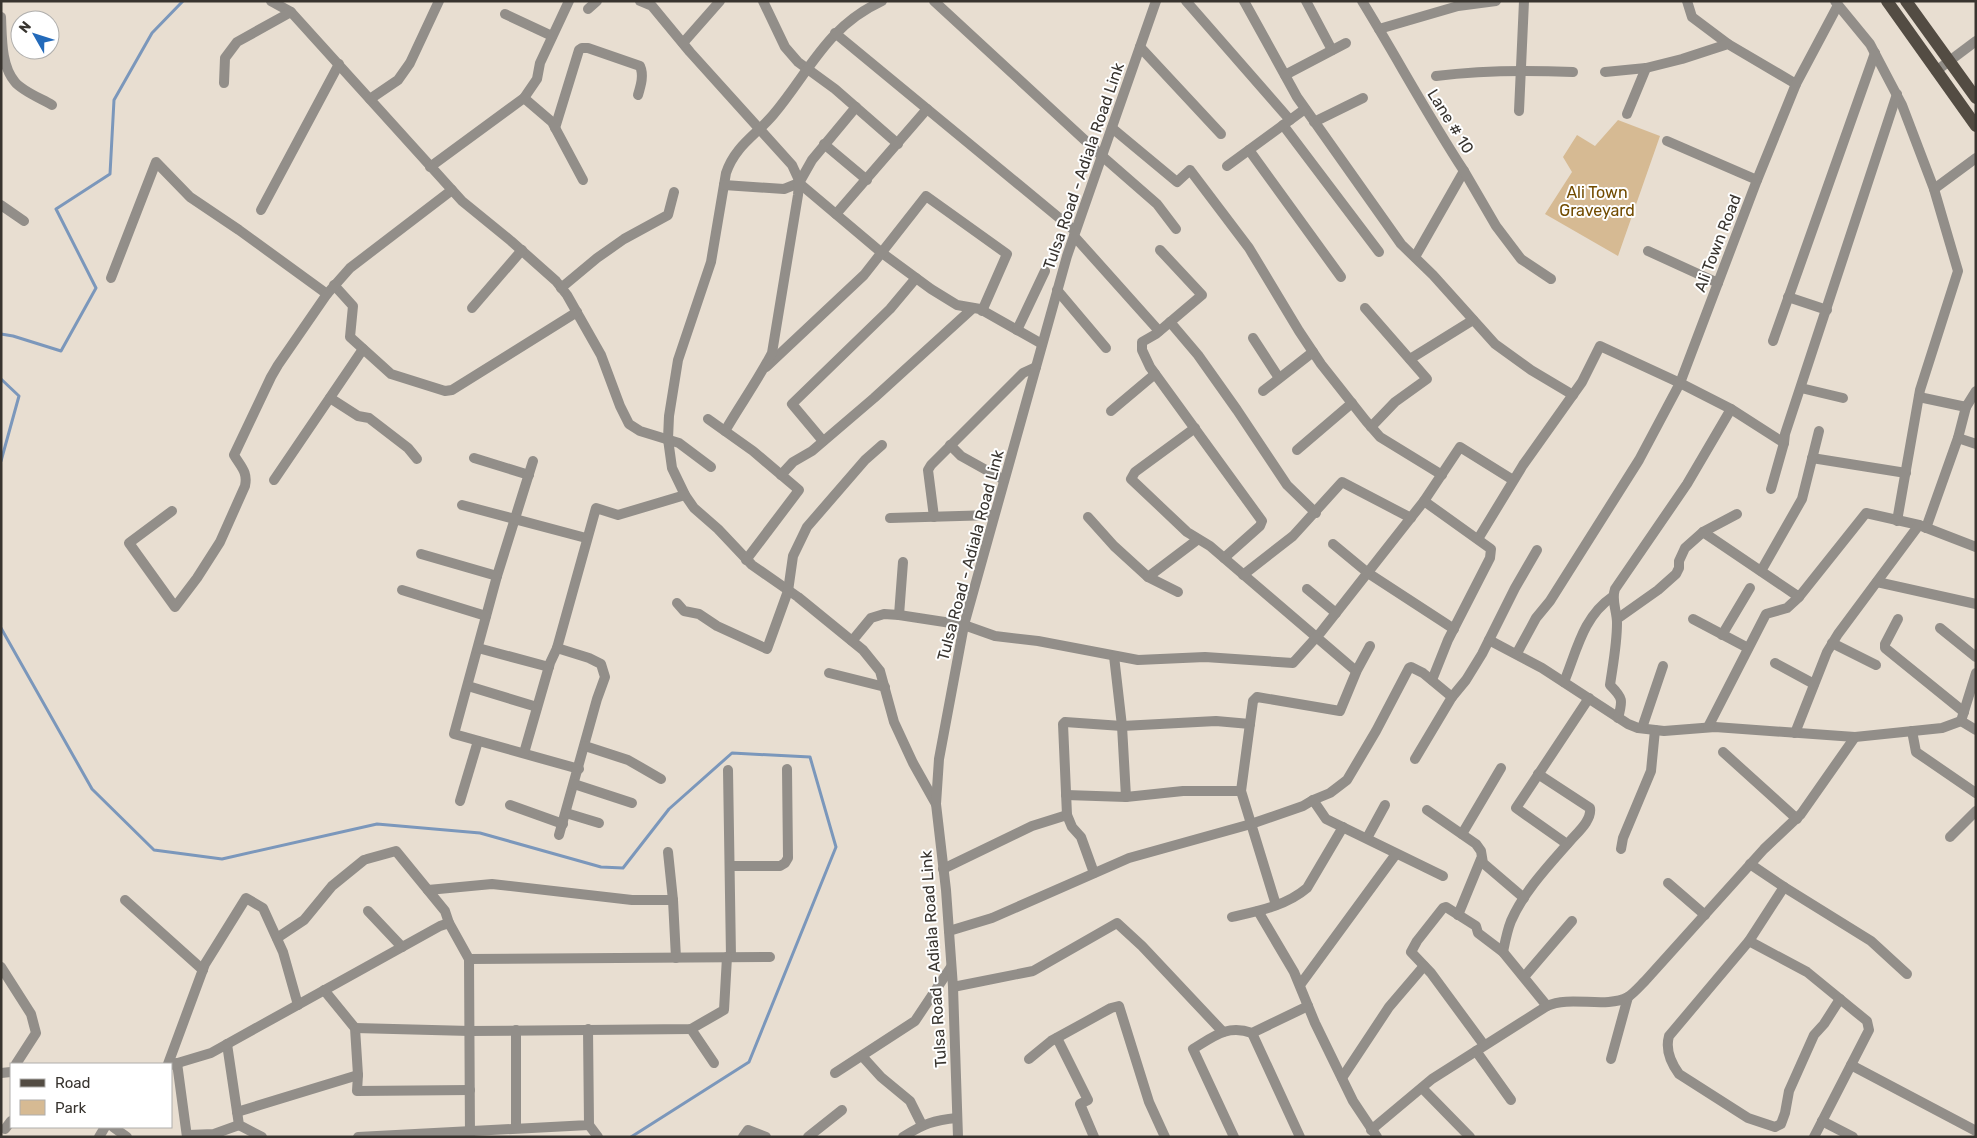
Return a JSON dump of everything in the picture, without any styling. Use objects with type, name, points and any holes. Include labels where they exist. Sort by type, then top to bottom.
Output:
[{"type":"main road","points":[[1887,1],[1976,126]]},
{"type":"main road","points":[[1908,2],[1976,98]]},
{"type":"street","points":[[271,1],[291,12],[462,201],[544,269],[561,288],[601,355],[620,406],[629,424],[640,431],[678,443],[711,467]]},
{"type":"street","points":[[370,99],[394,84],[410,64],[439,1]]},
{"type":"street","points":[[430,166],[524,98],[537,79],[540,64],[569,1]]},
{"type":"street","points":[[588,9],[597,1]]},
{"type":"street","points":[[640,1],[652,6],[792,165],[799,183],[882,254],[957,305],[977,309],[1042,344]]},
{"type":"street","points":[[683,43],[720,1]]},
{"type":"street","points":[[763,1],[785,47],[798,62],[898,144]]},
{"type":"street","points":[[882,1],[866,4],[835,33],[807,68],[782,104],[760,130],[742,144],[730,161],[711,262],[678,360],[669,416],[668,439],[672,468],[685,495],[694,508],[718,529],[746,560],[766,577],[798,597],[863,650],[880,671],[894,722],[913,763],[936,804]]},
{"type":"street","points":[[934,1],[1102,156],[1157,204],[1176,229]]},
{"type":"street","name":"Tulsa Road - Adiala Road Link","points":[[958,1137],[953,988],[936,804],[939,759],[964,625],[1057,290],[1074,233],[1156,1]]},
{"type":"street","points":[[1186,1],[1287,123],[1379,252]]},
{"type":"street","points":[[1244,1],[1285,75],[1314,122],[1401,244],[1495,344],[1531,370],[1573,395]]},
{"type":"street","points":[[1306,1],[1332,50]]},
{"type":"street","name":"Lane # 10","points":[[1362,1],[1432,124],[1464,171],[1415,257]]},
{"type":"street","points":[[1379,29],[1458,4],[1496,1]]},
{"type":"street","points":[[1519,111],[1524,1]]},
{"type":"street","points":[[1687,1],[1692,17],[1728,44],[1796,84]]},
{"type":"street","points":[[1837,3],[1870,44],[1897,94],[1934,189],[1958,271],[1919,397],[1897,521]]},
{"type":"street","name":"Ali Town Road","points":[[1517,653],[1536,618],[1550,601],[1639,460],[1680,383],[1757,180],[1796,84],[1837,3]]},
{"type":"street","points":[[224,83],[224,58],[238,42],[291,12]]},
{"type":"street","points":[[505,14],[552,36]]},
{"type":"street","points":[[1,17],[4,62],[11,76],[16,84],[52,105]]},
{"type":"street","points":[[835,33],[1074,233],[1159,331]]},
{"type":"street","points":[[1936,71],[1976,42]]},
{"type":"street","points":[[1285,75],[1346,43]]},
{"type":"street","points":[[1605,72],[1646,68],[1682,60],[1728,44]]},
{"type":"street","points":[[1140,47],[1221,134]]},
{"type":"street","points":[[555,128],[579,50],[582,48],[588,48],[640,66],[642,79],[638,94]]},
{"type":"street","points":[[1773,341],[1875,53]]},
{"type":"street","points":[[261,210],[339,64]]},
{"type":"street","points":[[1627,114],[1646,68]]},
{"type":"street","points":[[1436,76],[1469,72],[1521,70],[1573,72]]},
{"type":"street","points":[[1771,489],[1801,388],[1897,94]]},
{"type":"street","points":[[524,98],[552,122],[583,180]]},
{"type":"street","points":[[1314,122],[1363,98]]},
{"type":"street","points":[[725,431],[772,354],[778,327],[799,183],[824,144],[856,108]]},
{"type":"street","points":[[836,214],[927,109]]},
{"type":"street","points":[[1227,166],[1306,109]]},
{"type":"street","points":[[1112,128],[1177,182],[1190,170],[1249,248],[1313,352],[1371,427],[1380,437],[1442,475]]},
{"type":"street","points":[[1667,141],[1757,180]]},
{"type":"street","points":[[824,144],[867,180]]},
{"type":"street","points":[[1248,150],[1341,277]]},
{"type":"street","points":[[1934,189],[1976,158]]},
{"type":"street","points":[[111,278],[156,162],[190,197],[327,294]]},
{"type":"street","points":[[1464,171],[1496,226],[1521,259],[1551,279]]},
{"type":"street","points":[[724,185],[784,189],[799,183]]},
{"type":"street","points":[[172,511],[129,543],[175,607],[198,578],[220,542],[245,486],[247,478],[245,471],[234,455],[271,377],[327,294],[350,268],[452,190]]},
{"type":"street","points":[[561,288],[597,258],[624,239],[668,214],[674,192]]},
{"type":"street","points":[[766,366],[864,275],[926,196],[1007,254],[977,309],[823,442],[793,462],[781,475]]},
{"type":"street","points":[[1,205],[24,221]]},
{"type":"street","points":[[472,308],[522,250]]},
{"type":"street","points":[[1160,250],[1202,294],[1159,331],[1142,342],[1142,350],[1155,374],[1262,522],[1260,526],[1224,558]]},
{"type":"street","points":[[1648,251],[1718,283]]},
{"type":"street","points":[[1017,330],[1045,271]]},
{"type":"street","points":[[823,442],[792,404],[890,310],[916,278]]},
{"type":"street","points":[[334,285],[353,306],[350,337],[390,374],[445,391],[452,390],[577,312]]},
{"type":"street","points":[[1057,290],[1106,348]]},
{"type":"street","points":[[1788,297],[1828,310]]},
{"type":"street","points":[[1365,308],[1425,376],[1425,381],[1395,402],[1371,427]]},
{"type":"street","points":[[1410,359],[1473,320]]},
{"type":"street","points":[[1170,322],[1185,338],[1287,485],[1316,513]]},
{"type":"street","points":[[1253,338],[1279,378]]},
{"type":"street","points":[[1478,539],[1513,480],[1582,382],[1600,346],[1731,409],[1784,443]]},
{"type":"street","points":[[274,480],[363,349]]},
{"type":"street","points":[[1263,391],[1313,352]]},
{"type":"street","points":[[934,517],[928,470],[950,445],[1023,373],[1036,367]]},
{"type":"street","points":[[1111,411],[1155,374]]},
{"type":"street","points":[[1801,388],[1843,398]]},
{"type":"street","points":[[1795,733],[1832,643],[1877,582],[1922,526],[1958,438],[1966,407],[1976,391]]},
{"type":"street","points":[[1919,397],[1966,407]]},
{"type":"street","points":[[330,398],[358,416],[369,418],[408,448],[416,459]]},
{"type":"street","points":[[1296,450],[1352,403]]},
{"type":"street","points":[[1618,718],[1622,704],[1621,697],[1610,684],[1617,644],[1617,619],[1612,597],[1615,589],[1688,484],[1731,409]]},
{"type":"street","points":[[708,419],[798,488],[798,493],[746,560]]},
{"type":"street","points":[[1195,428],[1135,472],[1131,479],[1187,532],[1197,540],[1210,546],[1356,672]]},
{"type":"street","points":[[1761,571],[1802,499],[1819,431]]},
{"type":"street","points":[[1958,438],[1976,444]]},
{"type":"street","points":[[677,603],[684,611],[699,614],[717,626],[767,649],[788,591],[793,556],[807,528],[865,460],[882,445]]},
{"type":"street","points":[[950,445],[961,456],[1004,480]]},
{"type":"street","points":[[852,641],[871,618],[884,614],[964,625],[994,636],[1038,641],[1138,660],[1205,657],[1293,662],[1316,638],[1411,518],[1460,447],[1513,480]]},
{"type":"street","points":[[474,458],[528,475]]},
{"type":"street","points":[[1812,458],[1906,473]]},
{"type":"street","points":[[533,461],[497,576],[454,734],[579,769]]},
{"type":"street","points":[[1243,575],[1293,536],[1316,513],[1342,482],[1411,518]]},
{"type":"street","points":[[524,753],[549,667],[557,648],[586,538],[596,508],[618,515],[685,495]]},
{"type":"street","points":[[1424,501],[1491,549],[1490,558],[1454,629],[1432,680]]},
{"type":"street","points":[[462,505],[586,538]]},
{"type":"street","points":[[1708,727],[1766,614],[1788,608],[1799,597],[1866,513],[1922,526],[1976,547]]},
{"type":"street","points":[[1617,619],[1658,590],[1676,574],[1679,568],[1678,561],[1686,548],[1703,532],[1737,514]]},
{"type":"street","points":[[890,518],[994,515]]},
{"type":"street","points":[[1088,517],[1114,546],[1148,577],[1178,592]]},
{"type":"street","points":[[1703,532],[1799,597]]},
{"type":"street","points":[[1148,577],[1197,540]]},
{"type":"street","points":[[1333,544],[1368,572],[1454,629]]},
{"type":"street","points":[[1415,759],[1452,697],[1466,680],[1537,550]]},
{"type":"street","points":[[421,554],[497,576]]},
{"type":"street","points":[[900,615],[903,562]]},
{"type":"street","points":[[1877,582],[1976,604]]},
{"type":"street","points":[[1722,634],[1750,588]]},
{"type":"street","points":[[1307,589],[1336,613]]},
{"type":"street","points":[[402,590],[486,616]]},
{"type":"street","points":[[1564,682],[1588,620],[1598,607],[1612,597]]},
{"type":"street","points":[[1693,618],[1748,648]]},
{"type":"street","points":[[1898,619],[1885,644],[1886,648],[1963,716],[1976,730]]},
{"type":"street","points":[[1940,628],[1976,657]]},
{"type":"street","points":[[1489,640],[1517,653],[1628,724],[1656,730],[1708,727],[1855,737],[1942,728],[1963,716],[1976,673]]},
{"type":"street","points":[[1832,643],[1876,665]]},
{"type":"street","points":[[1276,905],[1241,791],[1253,701],[1257,696],[1340,711],[1356,672],[1370,646]]},
{"type":"street","points":[[478,648],[549,667]]},
{"type":"street","points":[[557,648],[589,658],[601,664],[605,677],[597,699],[579,769],[559,835]]},
{"type":"street","points":[[1114,656],[1122,726],[1126,797]]},
{"type":"street","points":[[1775,663],[1814,684]]},
{"type":"street","points":[[1642,728],[1663,666]]},
{"type":"street","points":[[949,931],[992,918],[1129,858],[1251,824],[1303,806],[1330,793],[1347,780],[1376,732],[1411,667],[1423,672],[1452,697]]},
{"type":"street","points":[[829,673],[885,687]]},
{"type":"street","points":[[468,686],[537,707]]},
{"type":"street","points":[[1567,844],[1516,808],[1589,698]]},
{"type":"street","points":[[1094,873],[1081,837],[1072,827],[1067,815],[1064,722],[1122,726],[1216,721],[1250,724]]},
{"type":"street","points":[[1621,849],[1623,838],[1651,772],[1656,730]]},
{"type":"street","points":[[1912,731],[1916,752],[1976,793]]},
{"type":"street","points":[[1258,911],[1294,972],[1353,1101],[1374,1134],[1422,1088],[1480,1048],[1547,1006],[1556,1002],[1616,1001],[1628,997],[1750,864],[1797,819],[1855,737]]},
{"type":"street","points":[[460,801],[478,741]]},
{"type":"street","points":[[585,746],[628,760],[661,779]]},
{"type":"street","points":[[1723,752],[1797,819]]},
{"type":"street","points":[[1462,834],[1501,768]]},
{"type":"street","points":[[730,866],[780,866],[785,864],[788,858],[787,769]]},
{"type":"street","points":[[355,1028],[470,1031],[691,1030],[724,1010],[729,957],[728,770]]},
{"type":"street","points":[[1503,952],[1510,922],[1524,898],[1589,818],[1591,812],[1590,808],[1538,774]]},
{"type":"street","points":[[574,784],[632,803]]},
{"type":"street","points":[[1066,795],[1126,797],[1183,791],[1241,791]]},
{"type":"street","points":[[1313,800],[1326,819],[1442,876]]},
{"type":"street","points":[[510,805],[563,824]]},
{"type":"street","points":[[1368,838],[1385,805]]},
{"type":"street","points":[[1428,810],[1480,847],[1481,859],[1458,915]]},
{"type":"street","points":[[1950,838],[1976,810]]},
{"type":"street","points":[[566,813],[599,823]]},
{"type":"street","points":[[943,868],[1032,826],[1067,815]]},
{"type":"street","points":[[1232,917],[1276,905],[1295,897],[1307,888],[1343,827]]},
{"type":"street","points":[[277,938],[304,920],[332,886],[365,860],[396,851],[445,911],[449,923],[469,960],[470,1133]]},
{"type":"street","points":[[668,852],[676,958]]},
{"type":"street","points":[[1300,986],[1396,854]]},
{"type":"street","points":[[1481,859],[1483,863],[1524,898]]},
{"type":"street","points":[[1750,864],[1871,941],[1907,974]]},
{"type":"street","points":[[1668,883],[1705,914]]},
{"type":"street","points":[[428,890],[492,884],[632,900],[673,900]]},
{"type":"street","points":[[1784,887],[1748,941],[1669,1036],[1668,1048],[1670,1058],[1679,1074],[1748,1118],[1775,1127],[1781,1124],[1796,1072],[1814,1035],[1824,1024],[1840,999]]},
{"type":"street","points":[[262,1137],[239,1125],[214,1134],[187,1136],[172,1064],[204,970],[246,898],[263,908],[277,938],[298,1005]]},
{"type":"street","points":[[125,900],[204,970]]},
{"type":"street","points":[[1511,1100],[1431,973],[1411,952],[1412,949],[1443,908],[1446,908],[1476,926],[1478,933],[1503,952],[1547,1006]]},
{"type":"street","points":[[368,911],[402,947]]},
{"type":"street","points":[[1524,977],[1572,921]]},
{"type":"street","points":[[172,1064],[211,1053],[440,926],[449,923]]},
{"type":"street","points":[[953,988],[1033,971],[1117,923],[1142,946],[1223,1032]]},
{"type":"street","points":[[1748,941],[1807,972],[1867,1021],[1869,1025],[1869,1030],[1814,1137]]},
{"type":"street","points":[[469,960],[770,957]]},
{"type":"street","points":[[1342,1078],[1389,1007],[1424,966]]},
{"type":"street","points":[[1,967],[31,1014],[36,1033],[15,1063]]},
{"type":"street","points":[[835,1073],[915,1021],[951,967]]},
{"type":"street","points":[[324,990],[355,1028],[357,1090],[470,1090]]},
{"type":"street","points":[[1611,1059],[1628,997]]},
{"type":"street","points":[[1029,1059],[1056,1038],[1119,1006],[1149,1102],[1165,1137]]},
{"type":"street","points":[[1234,1137],[1193,1049],[1217,1033],[1243,1030],[1252,1033],[1308,1006]]},
{"type":"street","points":[[358,1137],[470,1133],[516,1128],[594,1131],[588,1029]]},
{"type":"street","points":[[516,1030],[516,1128]]},
{"type":"street","points":[[691,1030],[714,1063]]},
{"type":"street","points":[[1252,1033],[1300,1137]]},
{"type":"street","points":[[1056,1038],[1088,1100],[1080,1104],[1094,1137]]},
{"type":"street","points":[[226,1044],[239,1125]]},
{"type":"street","points":[[862,1056],[881,1077],[910,1101],[922,1124]]},
{"type":"street","points":[[1851,1065],[1976,1131]]},
{"type":"street","points":[[237,1112],[358,1075]]},
{"type":"street","points":[[1422,1088],[1470,1137]]},
{"type":"street","points":[[808,1137],[842,1110]]},
{"type":"street","points":[[903,1137],[922,1124],[957,1118]]},
{"type":"street","points":[[1822,1121],[1853,1137]]},
{"type":"street","points":[[114,1128],[127,1137]]},
{"type":"street","points":[[743,1137],[748,1130],[766,1137]]},
{"type":"green space","name":"Ali Town Graveyard","points":[[1618,120],[1660,136],[1618,256],[1545,214],[1572,172],[1563,157],[1577,135],[1595,146]]},
{"type":"waterway","points":[[1,334],[61,351],[96,288],[56,209],[110,174],[114,100],[152,33],[183,1]]},
{"type":"waterway","points":[[1,379],[19,396],[1,461]]},
{"type":"waterway","points":[[1,628],[92,789],[154,850],[222,859],[377,824],[480,833],[601,867],[623,868],[669,809],[732,753],[810,757],[836,847],[749,1062],[631,1137]]}]
